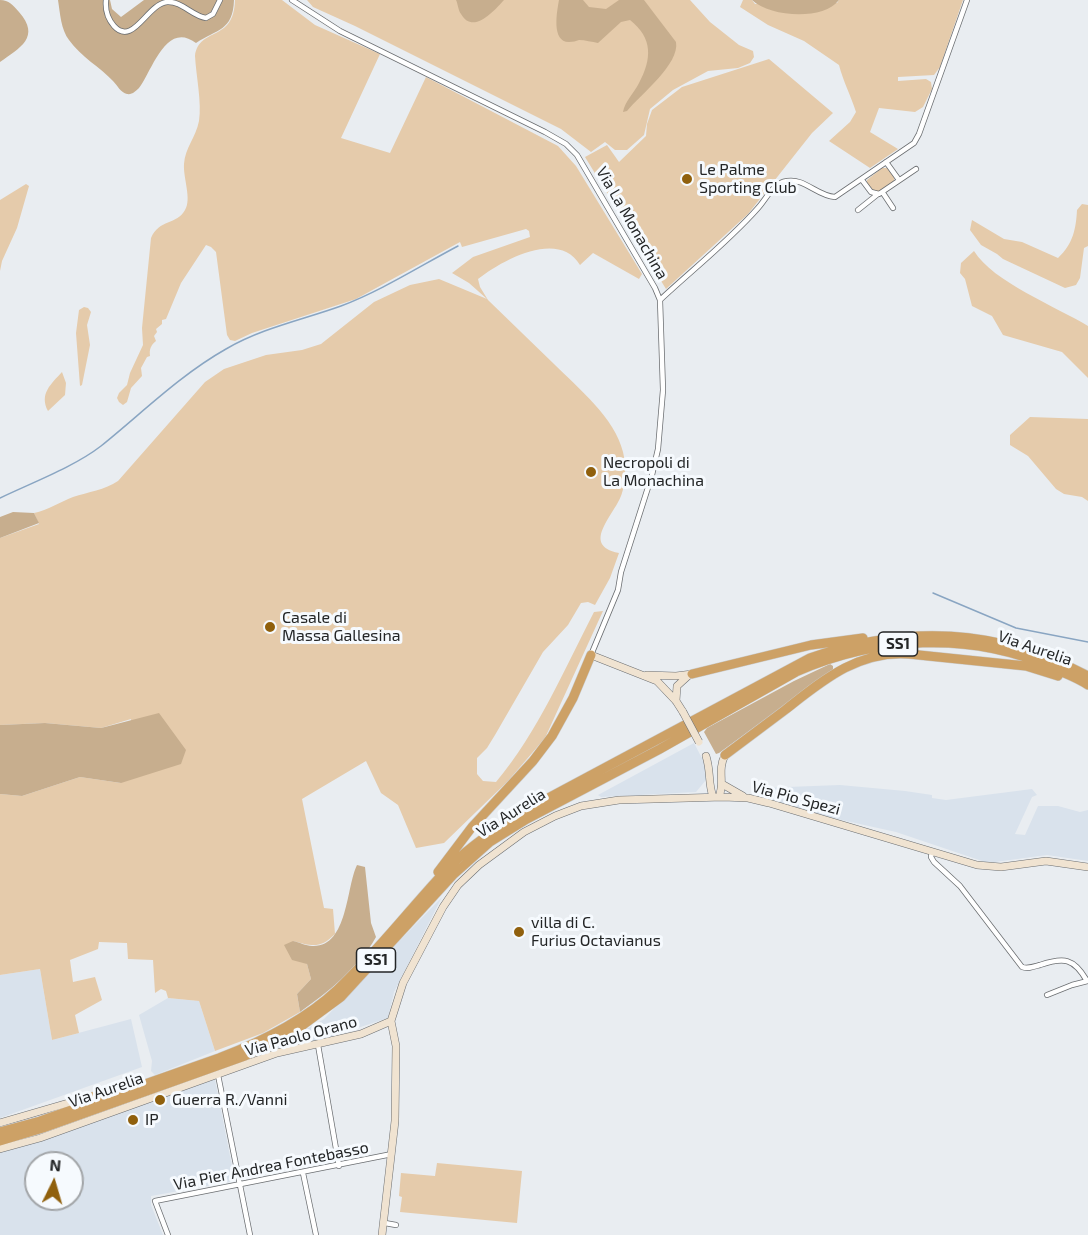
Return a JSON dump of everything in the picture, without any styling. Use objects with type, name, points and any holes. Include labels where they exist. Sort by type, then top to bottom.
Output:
[{"type":"highway","name":"Via Aurelia","points":[[0,1132],[40,1121],[244,1048],[310,1012],[342,985],[452,865],[494,830],[528,809],[693,722],[791,667],[834,650],[898,637],[940,635],[990,640],[1033,652],[1088,676]]},
{"type":"highway","points":[[692,674],[827,642],[898,637]]},
{"type":"highway","name":"Via Aurelia","points":[[0,1141],[43,1128],[245,1056],[296,1030],[341,997],[453,875],[490,842],[527,819],[660,749],[796,672],[816,664],[882,646],[916,642],[945,643],[1017,654],[1045,664],[1088,686]]},
{"type":"highway","points":[[725,755],[828,676],[854,662],[882,655],[903,654],[1026,666],[1088,686]]},
{"type":"highway","points":[[420,900],[465,835],[533,761],[552,736],[568,708],[591,656]]},
{"type":"highway","points":[[75,1101],[132,1088]]},
{"type":"street","points":[[106,0],[106,10],[110,20],[117,29],[124,32],[134,29],[151,10],[164,3],[175,3],[206,18],[213,14],[220,0]]},
{"type":"street","name":"Via La Monachina","points":[[292,0],[333,27],[545,132],[570,147],[586,168],[653,284],[660,300],[663,390],[658,448],[652,475],[621,572],[618,590],[591,656]]},
{"type":"street","points":[[660,300],[749,217],[778,184],[790,180],[798,181],[833,197],[912,145],[919,134],[967,0]]},
{"type":"street","points":[[886,162],[899,180]]},
{"type":"street","points":[[858,210],[916,169]]},
{"type":"street","points":[[862,180],[871,192],[880,194],[893,208]]},
{"type":"street","points":[[591,656],[642,674],[660,683],[683,712],[721,780],[748,798]]},
{"type":"street","points":[[642,674],[676,676],[692,674]]},
{"type":"street","points":[[676,701],[677,686],[692,674]]},
{"type":"street","points":[[706,756],[717,758],[725,755]]},
{"type":"street","points":[[716,797],[721,780],[720,766],[725,755]]},
{"type":"street","points":[[706,756],[711,773],[710,784],[716,797]]},
{"type":"street","points":[[695,798],[710,784]]},
{"type":"street","name":"Via Pio Spezi","points":[[391,1021],[401,988],[452,892],[473,871],[534,826],[576,808],[619,801],[748,798],[987,867],[1046,861],[1088,867]]},
{"type":"street","points":[[932,852],[931,857],[934,862],[960,886],[1023,968],[1066,960],[1076,965],[1088,981],[1047,995]]},
{"type":"street","points":[[382,1235],[392,1154],[396,1046],[391,1021]]},
{"type":"street","name":"Via Paolo Orano","points":[[218,1075],[277,1053],[361,1034],[391,1021]]},
{"type":"street","points":[[318,1045],[339,1166]]},
{"type":"street","points":[[218,1075],[250,1235]]},
{"type":"street","name":"Via Aurelia","points":[[0,1149],[40,1138],[218,1075]]},
{"type":"street","name":"Via Aurelia","points":[[0,1123],[75,1101]]},
{"type":"street","name":"Via Pier Andrea Fontebasso","points":[[168,1235],[155,1201],[392,1154]]},
{"type":"street","points":[[303,1173],[316,1235]]},
{"type":"street","points":[[385,1223],[396,1225]]},
{"type":"shaded area","points":[[0,0],[15,7],[25,21],[28,35],[21,47],[0,62]]},
{"type":"shaded area","points":[[58,0],[110,0],[112,9],[121,17],[144,0],[234,0],[231,18],[227,24],[196,43],[185,38],[176,38],[168,43],[139,88],[129,94],[121,91],[69,40],[63,26]]},
{"type":"shaded area","points":[[235,0],[282,0],[315,25],[380,54],[341,138],[390,153],[426,77],[558,146],[576,166],[642,274],[639,279],[593,253],[580,265],[571,254],[559,249],[545,249],[530,251],[515,257],[478,279],[488,300],[594,404],[619,439],[625,462],[624,484],[619,501],[603,528],[601,536],[602,543],[607,549],[619,553],[610,578],[595,605],[588,602],[581,603],[568,625],[543,652],[487,748],[477,758],[477,774],[483,781],[496,782],[511,763],[538,722],[594,612],[603,611],[545,738],[508,781],[444,843],[416,848],[398,805],[381,793],[366,761],[302,799],[324,908],[333,909],[335,934],[325,942],[316,945],[293,941],[307,964],[311,979],[297,994],[300,1012],[263,1033],[215,1051],[199,1001],[168,998],[166,991],[161,989],[155,993],[153,960],[128,959],[127,943],[99,942],[98,949],[70,960],[73,982],[95,977],[102,1000],[75,1015],[79,1033],[52,1040],[40,969],[0,975],[0,794],[22,796],[80,777],[121,783],[131,719],[101,728],[45,723],[0,725],[0,538],[39,524],[34,513],[73,497],[108,487],[118,481],[205,382],[224,369],[266,355],[302,350],[321,344],[374,302],[410,285],[439,279],[487,299],[469,283],[452,273],[473,257],[530,237],[526,229],[462,247],[460,242],[356,299],[252,333],[235,341],[230,340],[227,335],[216,252],[206,245],[181,283],[166,319],[162,320],[162,324],[156,329],[154,336],[156,341],[151,347],[150,356],[141,368],[142,376],[131,388],[127,402],[123,405],[119,402],[117,398],[119,393],[127,385],[143,345],[142,328],[151,238],[154,232],[163,225],[182,215],[187,205],[184,164],[186,153],[198,127],[200,114],[195,56],[203,41],[229,23]]},
{"type":"shaded area","points":[[307,0],[690,0],[710,22],[739,45],[753,51],[754,57],[750,63],[738,68],[708,71],[673,90],[650,109],[644,135],[627,150],[615,150],[605,142],[591,152],[561,129],[313,7]]},
{"type":"shaded area","points":[[456,0],[504,0],[483,19],[471,22],[461,14]]},
{"type":"shaded area","points":[[559,0],[583,0],[589,7],[606,9],[619,0],[644,0],[676,42],[676,51],[666,69],[627,111],[623,112],[639,83],[648,57],[643,34],[630,20],[621,22],[598,43],[581,40],[563,41],[557,32],[556,25]]},
{"type":"shaded area","points":[[743,0],[752,0],[755,4],[837,3],[839,0],[963,0],[940,67],[934,75],[898,77],[898,81],[926,79],[931,82],[932,89],[923,107],[915,112],[879,108],[870,132],[898,149],[870,168],[829,141],[850,122],[856,112],[839,65],[804,41],[768,25],[740,7]]},
{"type":"shaded area","points":[[752,0],[839,0],[831,7],[821,11],[796,14],[771,10]]},
{"type":"shaded area","name":"Le Palme Sporting Club","points":[[769,59],[833,113],[812,133],[748,214],[666,289],[585,157],[607,145],[619,162],[646,136],[652,110],[682,87]]},
{"type":"shaded area","points":[[882,168],[888,168],[894,177],[894,183],[878,192],[872,190],[867,180]]},
{"type":"shaded area","points":[[26,184],[29,186],[17,228],[2,261],[0,271],[0,200]]},
{"type":"shaded area","points":[[1082,204],[1088,205],[1088,246],[1084,248],[1080,278],[1076,285],[1065,288],[1003,259],[981,245],[970,230],[972,220],[1004,239],[1022,242],[1058,258],[1070,242],[1075,230],[1077,210]]},
{"type":"shaded area","points":[[974,251],[995,273],[1010,283],[1088,326],[1088,378],[1062,352],[1003,335],[992,316],[972,306],[965,279],[960,273],[961,263]]},
{"type":"shaded area","points":[[84,307],[91,312],[87,325],[90,345],[80,386],[76,333],[79,310]]},
{"type":"shaded area","points":[[62,372],[66,383],[65,395],[48,411],[46,394],[50,385]]},
{"type":"shaded area","points":[[1030,417],[1088,419],[1088,501],[1082,497],[1064,494],[1056,489],[1028,456],[1010,445],[1010,435]]},
{"type":"shaded area","points":[[13,512],[34,513],[39,523],[0,538],[0,517]]},
{"type":"shaded area","points":[[830,664],[833,670],[716,754],[704,732],[707,728]]},
{"type":"shaded area","points":[[159,713],[186,750],[181,764],[121,783],[80,777],[22,796],[0,794],[0,725],[45,723],[101,728]]},
{"type":"shaded area","points":[[694,743],[706,766],[707,774],[706,780],[696,792],[601,797],[598,795]]},
{"type":"shaded area","points":[[840,785],[905,791],[932,795],[932,798],[946,800],[1032,789],[1037,795],[1032,797],[1015,834],[1025,835],[1038,806],[1058,806],[1080,812],[1088,810],[1088,861],[1047,855],[988,863],[896,832],[828,817],[760,798],[761,788]]},
{"type":"shaded area","points":[[357,865],[365,867],[371,923],[376,937],[352,969],[300,1012],[297,994],[311,979],[307,964],[292,960],[284,945],[293,941],[312,946],[324,944],[333,937],[344,914]]},
{"type":"shaded area","points":[[442,897],[394,992],[388,1018],[321,1040],[273,1049],[324,1019]]},
{"type":"shaded area","points":[[40,969],[52,1040],[131,1019],[142,1067],[0,1118],[0,975]]},
{"type":"shaded area","points":[[168,998],[199,1001],[215,1051],[155,1075],[151,1071],[152,1061],[139,1015]]},
{"type":"shaded area","points":[[211,1078],[215,1080],[235,1181],[151,1196],[151,1205],[163,1235],[0,1235],[0,1151]]},
{"type":"shaded area","points":[[437,1163],[522,1171],[517,1223],[400,1212],[401,1173],[435,1176]]},
{"type":"waterway","points":[[0,498],[90,454],[177,382],[226,349],[268,330],[356,300],[458,246]]},
{"type":"waterway","points":[[933,593],[1016,628],[1088,642]]},
{"type":"place","name":"Le Palme Sporting Club","points":[[687,179]]},
{"type":"place","name":"Necropoli di La Monachina","points":[[591,472]]},
{"type":"place","name":"Casale di Massa Gallesina","points":[[270,627]]},
{"type":"place","name":"villa di C. Furius Octavianus","points":[[519,932]]},
{"type":"place","name":"Guerra R./Vanni","points":[[160,1100]]},
{"type":"place","name":"IP","points":[[133,1120]]}]
